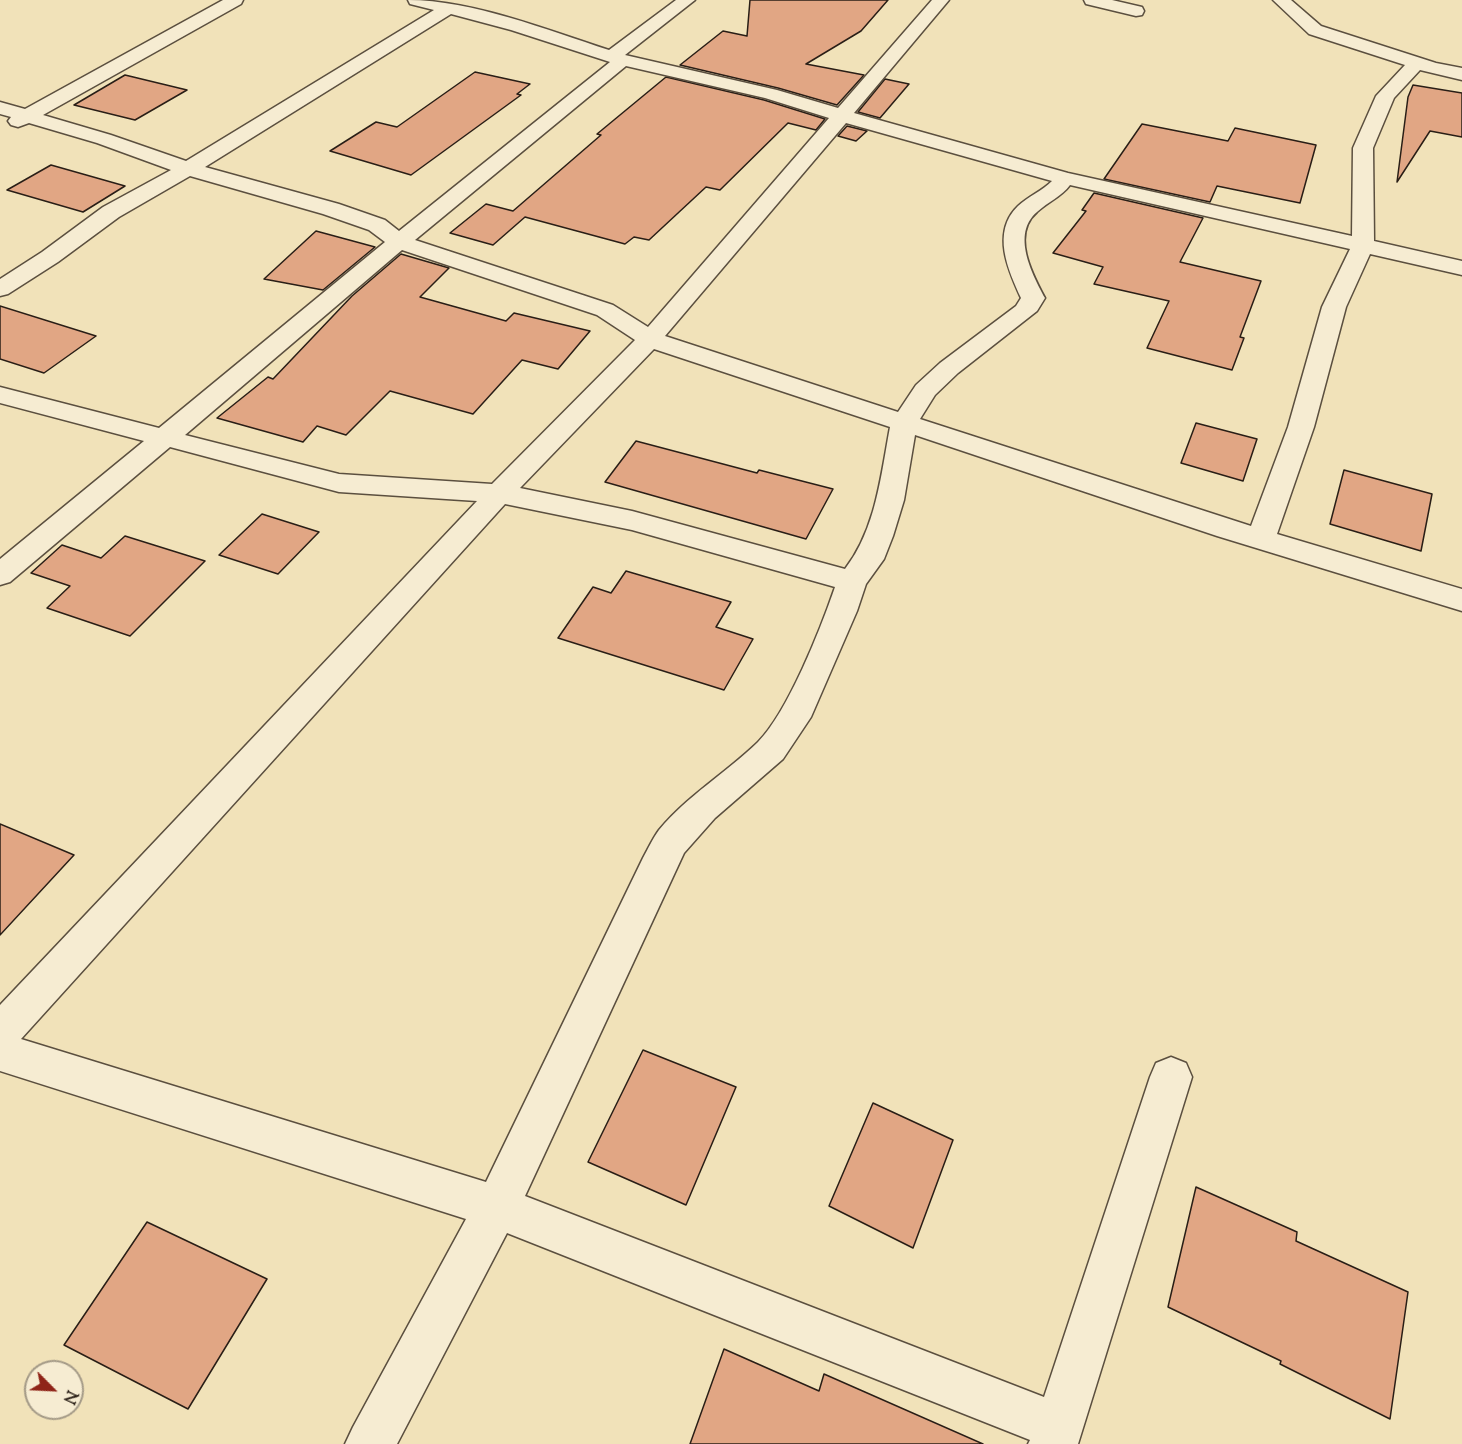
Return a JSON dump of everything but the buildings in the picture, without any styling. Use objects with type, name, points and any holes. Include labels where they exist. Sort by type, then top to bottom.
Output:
[{"type":"street","points":[[0,130],[235,0]]},
{"type":"street","points":[[416,0],[517,26],[618,58],[770,94],[840,116],[1065,178],[1462,268]]},
{"type":"street","points":[[0,575],[687,0]]},
{"type":"street","points":[[0,1033],[499,494],[650,339],[941,0]]},
{"type":"street","points":[[1092,0],[1136,11]]},
{"type":"street","points":[[1281,0],[1315,30],[1417,63],[1462,74]]},
{"type":"street","points":[[0,289],[50,257],[111,213],[188,170],[449,8]]},
{"type":"street","points":[[1261,540],[1301,427],[1334,307],[1363,245],[1363,148],[1385,96],[1417,63]]},
{"type":"street","points":[[0,108],[104,139],[188,170],[340,212],[377,225],[399,242],[605,310],[650,339],[1261,540],[1462,600]]},
{"type":"street","points":[[370,1444],[497,1207],[671,842],[704,808],[771,750],[799,708],[842,611],[852,581],[869,559],[879,536],[890,500],[904,423],[925,390],[949,368],[1025,311],[1033,298],[1015,254],[1016,231],[1024,213],[1044,196],[1058,190],[1065,178]]},
{"type":"street","points":[[0,395],[339,483],[378,488],[446,489],[499,494],[633,522],[852,581]]},
{"type":"street","points":[[0,1052],[497,1207],[1057,1436],[1171,1077]]}]
